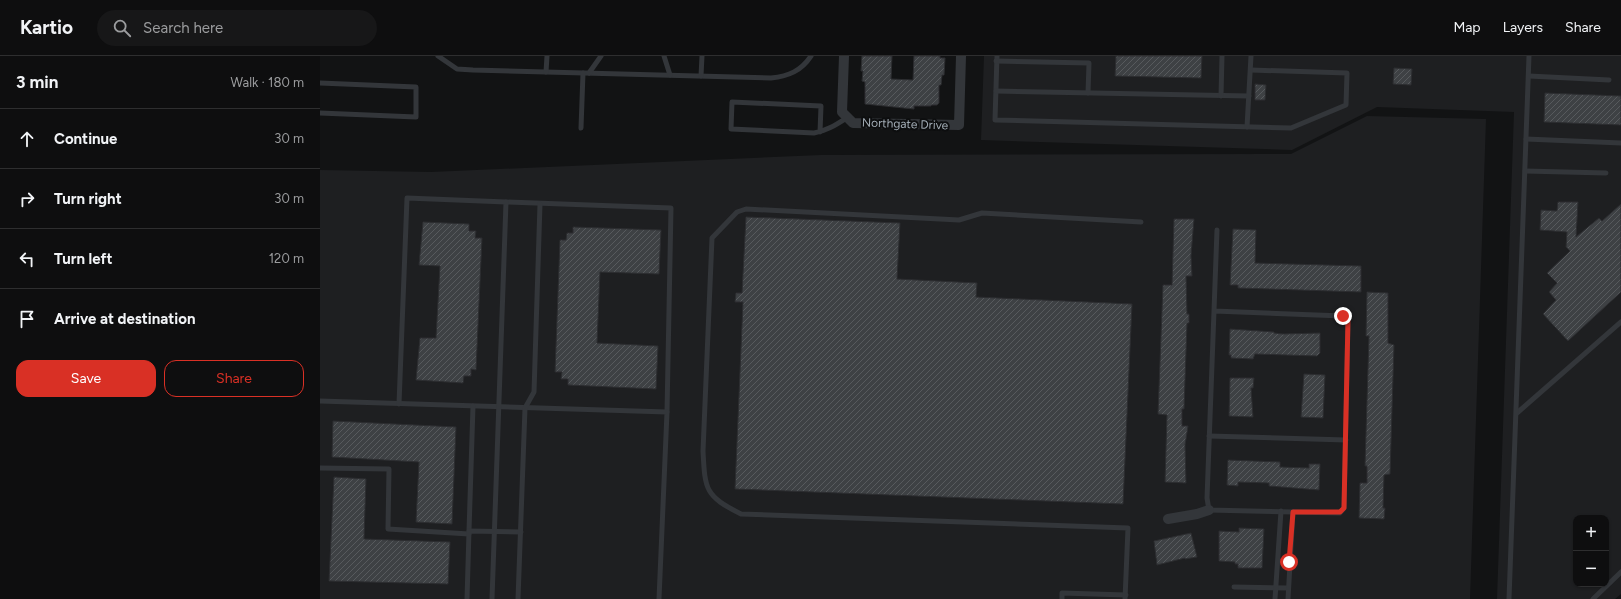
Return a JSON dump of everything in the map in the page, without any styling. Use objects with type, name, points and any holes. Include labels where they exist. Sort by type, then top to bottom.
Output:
[{"type":"street","name":"Northgate Drive","points":[[844,56],[842,112],[853,122],[959,125],[961,56]]},
{"type":"street","points":[[1168,519],[1197,514],[1209,510]]},
{"type":"lane","points":[[438,56],[457,69],[771,78],[788,76],[800,69],[811,56]]},
{"type":"lane","points":[[546,72],[547,56]]},
{"type":"lane","points":[[589,73],[601,56]]},
{"type":"lane","points":[[664,56],[670,75]]},
{"type":"lane","points":[[702,56],[702,76]]},
{"type":"lane","points":[[1221,96],[1222,56]]},
{"type":"lane","points":[[1247,127],[1251,56]]},
{"type":"lane","points":[[1509,599],[1530,56]]},
{"type":"lane","points":[[1088,93],[1089,63],[997,58],[995,120],[1291,128],[1346,105],[1347,73],[1251,70]]},
{"type":"lane","points":[[581,128],[583,73]]},
{"type":"lane","points":[[1529,76],[1609,80]]},
{"type":"lane","points":[[320,83],[416,87],[416,117],[320,112]]},
{"type":"lane","points":[[996,91],[1249,96]]},
{"type":"lane","points":[[820,132],[821,106],[732,102],[731,129],[820,132],[830,129],[848,118]]},
{"type":"lane","points":[[1526,139],[1621,143]]},
{"type":"lane","points":[[1525,171],[1606,173]]},
{"type":"lane","points":[[399,404],[407,198],[671,208],[667,412],[659,599]]},
{"type":"lane","points":[[492,599],[506,202]]},
{"type":"lane","points":[[518,599],[525,408],[534,392],[540,204]]},
{"type":"lane","points":[[1062,599],[1062,592],[1126,597],[1128,528],[741,514],[724,505],[710,494],[704,472],[703,451],[712,238],[737,212],[746,209],[959,220],[982,213],[1141,222]]},
{"type":"lane","points":[[1214,311],[1343,316],[1348,319],[1344,508],[1340,512],[1209,510],[1207,498],[1217,230]]},
{"type":"lane","points":[[1517,413],[1621,322]]},
{"type":"lane","points":[[320,401],[667,412]]},
{"type":"lane","points":[[467,599],[473,406]]},
{"type":"lane","points":[[1209,436],[1346,440]]},
{"type":"lane","points":[[320,468],[389,469],[388,529],[521,532]]},
{"type":"lane","points":[[1275,599],[1280,511]]},
{"type":"lane","points":[[1288,599],[1293,512]]},
{"type":"lane","points":[[1593,599],[1621,572]]},
{"type":"lane","points":[[1234,587],[1288,588]]},
{"type":"shaded area","points":[[984,56],[1621,56],[1621,594],[1615,599],[1497,599],[1514,112],[1377,107],[1292,150],[981,140]]},
{"type":"shaded area","points":[[1367,116],[1486,119],[1470,599],[320,599],[320,170],[431,172],[821,155],[1291,154]]},
{"type":"building","points":[[862,56],[892,56],[891,79],[913,80],[914,56],[940,56],[940,58],[945,58],[944,75],[942,75],[941,85],[939,85],[939,103],[931,106],[914,106],[914,109],[865,104],[865,82],[862,81],[863,71],[861,71]]},
{"type":"building","points":[[1116,56],[1202,56],[1201,78],[1115,76]]},
{"type":"building","points":[[1394,68],[1412,69],[1411,85],[1393,84]]},
{"type":"building","points":[[1255,84],[1266,85],[1265,100],[1255,100]]},
{"type":"building","points":[[1545,93],[1621,96],[1621,125],[1544,122]]},
{"type":"building","points":[[1558,202],[1578,202],[1576,237],[1599,218],[1602,221],[1621,204],[1621,292],[1568,341],[1543,314],[1556,300],[1549,292],[1557,283],[1547,273],[1570,251],[1566,247],[1567,232],[1540,230],[1541,210],[1557,211]]},
{"type":"building","points":[[746,217],[900,223],[897,279],[977,283],[976,297],[1132,304],[1123,504],[735,489],[743,302],[735,302],[736,293],[742,293]]},
{"type":"building","points":[[1174,219],[1194,219],[1191,256],[1192,276],[1186,276],[1187,314],[1189,314],[1189,323],[1187,323],[1182,426],[1188,426],[1185,445],[1186,483],[1165,482],[1167,415],[1158,414],[1163,285],[1172,285]]},
{"type":"building","points":[[423,222],[469,224],[469,231],[476,231],[475,238],[482,238],[476,370],[471,369],[471,376],[464,376],[463,383],[416,380],[420,338],[436,338],[440,266],[419,265]]},
{"type":"building","points":[[573,227],[661,230],[659,274],[600,272],[597,343],[658,346],[656,389],[568,385],[568,379],[561,379],[562,372],[555,372],[560,240],[566,240],[567,233],[573,233]]},
{"type":"building","points":[[1233,229],[1256,230],[1255,263],[1361,266],[1361,292],[1238,288],[1238,285],[1230,285]]},
{"type":"building","points":[[1367,292],[1388,293],[1388,343],[1394,345],[1390,474],[1384,475],[1384,519],[1359,518],[1360,483],[1367,483],[1367,466],[1365,466],[1369,336],[1366,336]]},
{"type":"building","points":[[1230,329],[1283,334],[1320,333],[1320,353],[1317,356],[1255,354],[1253,359],[1231,358],[1231,355],[1229,355]]},
{"type":"building","points":[[1304,374],[1325,375],[1323,418],[1301,417]]},
{"type":"building","points":[[1230,378],[1254,378],[1253,388],[1251,388],[1253,417],[1229,416]]},
{"type":"building","points":[[333,421],[456,427],[452,524],[416,522],[419,462],[332,457]]},
{"type":"building","points":[[1228,460],[1280,462],[1280,467],[1309,468],[1309,464],[1320,464],[1319,490],[1269,486],[1269,483],[1238,482],[1238,486],[1227,485]]},
{"type":"building","points":[[334,477],[366,479],[364,539],[450,542],[448,584],[329,581]]},
{"type":"building","points":[[1239,528],[1264,529],[1262,568],[1238,568],[1238,564],[1235,564],[1235,562],[1219,561],[1219,531],[1239,532]]},
{"type":"building","points":[[1191,533],[1197,557],[1185,558],[1157,565],[1154,541]]},
{"type":"route","points":[[1289,562],[1293,512],[1340,512],[1344,508],[1348,319],[1343,316]]}]
